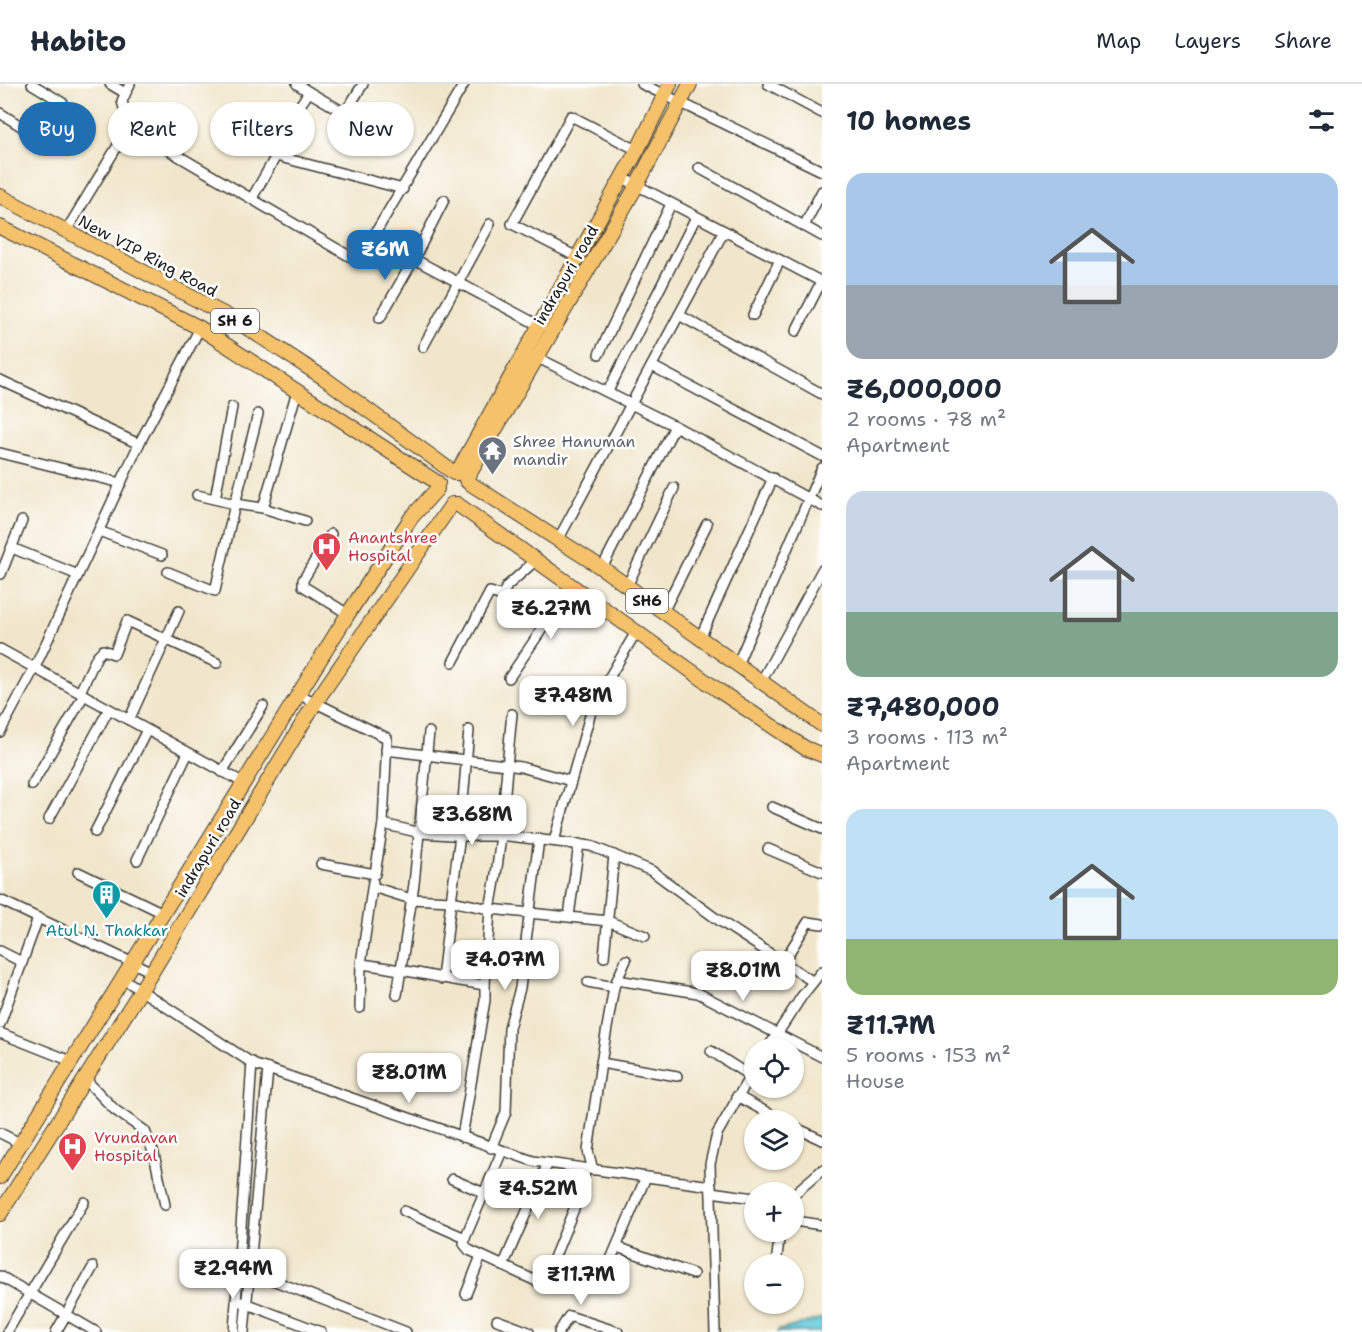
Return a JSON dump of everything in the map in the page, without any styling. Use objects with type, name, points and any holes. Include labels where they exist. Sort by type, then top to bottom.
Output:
[{"type":"main road","name":"indrapuri road","points":[[462,477],[537,358],[636,187],[690,84]]},
{"type":"main road","name":"indrapuri road","points":[[462,477],[524,350],[637,150],[667,89]]},
{"type":"main road","name":"New VIP Ring Road","points":[[0,196],[235,320],[324,378],[462,477],[602,568],[822,725]]},
{"type":"main road","name":"SH 6","points":[[0,227],[200,328],[241,352],[437,486]]},
{"type":"main road","points":[[454,504],[468,494],[462,477],[447,474],[437,486],[442,501],[454,504],[795,741],[822,755]]},
{"type":"main road","name":"indrapuri road","points":[[0,1177],[348,614],[411,518],[437,486]]},
{"type":"main road","name":"indrapuri road","points":[[0,1214],[141,990],[315,703],[454,504]]},
{"type":"street","points":[[32,84],[61,102]]},
{"type":"street","points":[[110,84],[125,93]]},
{"type":"street","points":[[124,102],[130,84]]},
{"type":"street","points":[[297,84],[345,113],[363,84]]},
{"type":"street","points":[[179,156],[349,256],[362,257],[464,84]]},
{"type":"street","points":[[642,84],[667,89],[681,102],[822,171]]},
{"type":"street","points":[[768,84],[822,113]]},
{"type":"street","points":[[302,102],[309,92]]},
{"type":"street","points":[[0,113],[18,124]]},
{"type":"street","points":[[577,258],[512,224],[571,116],[637,150]]},
{"type":"street","points":[[66,231],[111,156]]},
{"type":"street","points":[[252,198],[276,156],[403,189]]},
{"type":"street","points":[[699,168],[822,236]]},
{"type":"street","points":[[621,177],[636,187],[822,282],[796,331]]},
{"type":"street","points":[[804,226],[822,191]]},
{"type":"street","points":[[380,318],[444,200]]},
{"type":"street","points":[[599,354],[671,204]]},
{"type":"street","points":[[608,391],[696,217]]},
{"type":"street","points":[[423,347],[490,224]]},
{"type":"street","points":[[558,540],[724,231]]},
{"type":"street","points":[[414,259],[552,332]]},
{"type":"street","points":[[753,315],[780,260]]},
{"type":"street","points":[[679,315],[822,394]]},
{"type":"street","points":[[0,732],[36,667],[139,444],[200,328]]},
{"type":"street","points":[[524,350],[632,403],[822,506]]},
{"type":"street","points":[[652,366],[822,456]]},
{"type":"street","points":[[0,380],[139,444]]},
{"type":"street","points":[[263,508],[297,392]]},
{"type":"street","points":[[215,499],[232,407]]},
{"type":"street","points":[[168,572],[215,591],[258,414]]},
{"type":"street","points":[[602,568],[675,426]]},
{"type":"street","points":[[0,453],[121,483]]},
{"type":"street","points":[[737,665],[822,468]]},
{"type":"street","points":[[700,638],[773,478]]},
{"type":"street","points":[[627,586],[674,488]]},
{"type":"street","points":[[197,495],[263,508],[305,521]]},
{"type":"street","points":[[1,574],[22,521]]},
{"type":"street","points":[[663,612],[707,524]]},
{"type":"street","points":[[99,531],[162,555]]},
{"type":"street","points":[[331,534],[303,583],[305,588],[348,614]]},
{"type":"street","points":[[12,548],[78,575]]},
{"type":"street","points":[[453,662],[490,592],[502,596],[507,586],[535,561]]},
{"type":"street","points":[[760,682],[822,570]]},
{"type":"street","points":[[509,678],[571,586]]},
{"type":"street","points":[[129,720],[179,611]]},
{"type":"street","points":[[32,785],[82,694],[97,656],[103,650],[114,654],[127,621],[217,663]]},
{"type":"street","points":[[554,841],[598,694],[636,632]]},
{"type":"street","points":[[0,649],[244,783]]},
{"type":"street","points":[[298,694],[385,736],[387,750],[383,824],[362,964],[360,1008]]},
{"type":"street","points":[[222,772],[263,706]]},
{"type":"street","points":[[50,819],[109,709]]},
{"type":"street","points":[[462,1137],[485,1000],[484,985],[490,909],[499,863],[499,836],[512,714]]},
{"type":"street","points":[[442,979],[460,836],[469,729]]},
{"type":"street","points":[[95,832],[147,730]]},
{"type":"street","points":[[397,995],[421,832],[429,732]]},
{"type":"street","points":[[387,750],[507,765],[571,781]]},
{"type":"street","points":[[136,860],[188,753]]},
{"type":"street","points":[[772,807],[822,829]]},
{"type":"street","points":[[383,824],[421,832],[460,836],[499,836],[579,844],[614,855],[652,871],[714,917],[812,981]]},
{"type":"street","points":[[491,1148],[506,1112],[509,1028],[520,988],[538,839]]},
{"type":"street","points":[[569,916],[579,844]]},
{"type":"street","points":[[768,849],[822,872]]},
{"type":"street","points":[[604,957],[614,855]]},
{"type":"street","points":[[321,864],[375,874]]},
{"type":"street","points":[[78,872],[163,913]]},
{"type":"street","points":[[373,887],[411,899],[451,901],[490,909],[608,921],[645,936]]},
{"type":"street","points":[[0,900],[133,961],[152,972]]},
{"type":"street","points":[[0,1024],[38,918]]},
{"type":"street","points":[[784,961],[808,922],[822,924]]},
{"type":"street","points":[[0,951],[22,962]]},
{"type":"street","points":[[502,1151],[464,1244],[481,1256],[536,1281],[542,1281],[547,1275],[590,1169],[588,1151],[601,1063],[616,983],[626,960]]},
{"type":"street","points":[[362,964],[400,968],[442,979],[484,985]]},
{"type":"street","points":[[776,1036],[812,981],[822,971]]},
{"type":"street","points":[[122,978],[252,1062],[491,1148],[548,1163],[646,1177],[744,1196]]},
{"type":"street","points":[[588,982],[698,993],[776,1036],[822,1057]]},
{"type":"street","points":[[0,992],[10,996]]},
{"type":"street","points":[[0,1033],[71,1061]]},
{"type":"street","points":[[711,1051],[744,1069]]},
{"type":"street","points":[[244,1332],[242,1301],[252,1062]]},
{"type":"street","points":[[601,1063],[677,1076]]},
{"type":"street","points":[[244,1269],[268,1069]]},
{"type":"street","points":[[84,1079],[115,1110],[144,1131],[154,1154],[165,1205]]},
{"type":"street","points":[[715,1332],[710,1164],[717,1134],[744,1085]]},
{"type":"street","points":[[737,1096],[763,1110]]},
{"type":"street","points":[[0,1132],[20,1143]]},
{"type":"street","points":[[804,1132],[822,1140]]},
{"type":"street","points":[[503,1266],[548,1163]]},
{"type":"street","points":[[804,1185],[822,1170]]},
{"type":"street","points":[[608,1266],[646,1177]]},
{"type":"street","points":[[452,1179],[484,1193]]},
{"type":"street","points":[[7,1332],[84,1202]]},
{"type":"street","points":[[404,1211],[465,1238]]},
{"type":"street","points":[[804,1222],[822,1225]]},
{"type":"street","points":[[616,1247],[693,1274]]},
{"type":"street","points":[[466,1294],[481,1256]]},
{"type":"street","points":[[56,1332],[93,1268]]},
{"type":"street","points":[[244,1269],[406,1332]]},
{"type":"street","points":[[0,1276],[96,1332]]},
{"type":"street","points":[[234,1332],[242,1301]]},
{"type":"street","points":[[242,1301],[321,1332]]},
{"type":"street","points":[[559,1332],[569,1316],[618,1332]]},
{"type":"street","points":[[497,1320],[529,1332]]},
{"type":"street","points":[[376,1332],[380,1322]]},
{"type":"water","points":[[822,1318],[822,1332],[776,1332],[780,1330]]},
{"type":"place","name":"Shree Hanuman mandir","points":[[492,476]]},
{"type":"place","name":"Anantshree Hospital","points":[[327,572]]},
{"type":"place","name":"Atul N. Thakkar","points":[[107,920]]},
{"type":"place","name":"Vrundavan Hospital","points":[[73,1172]]}]
